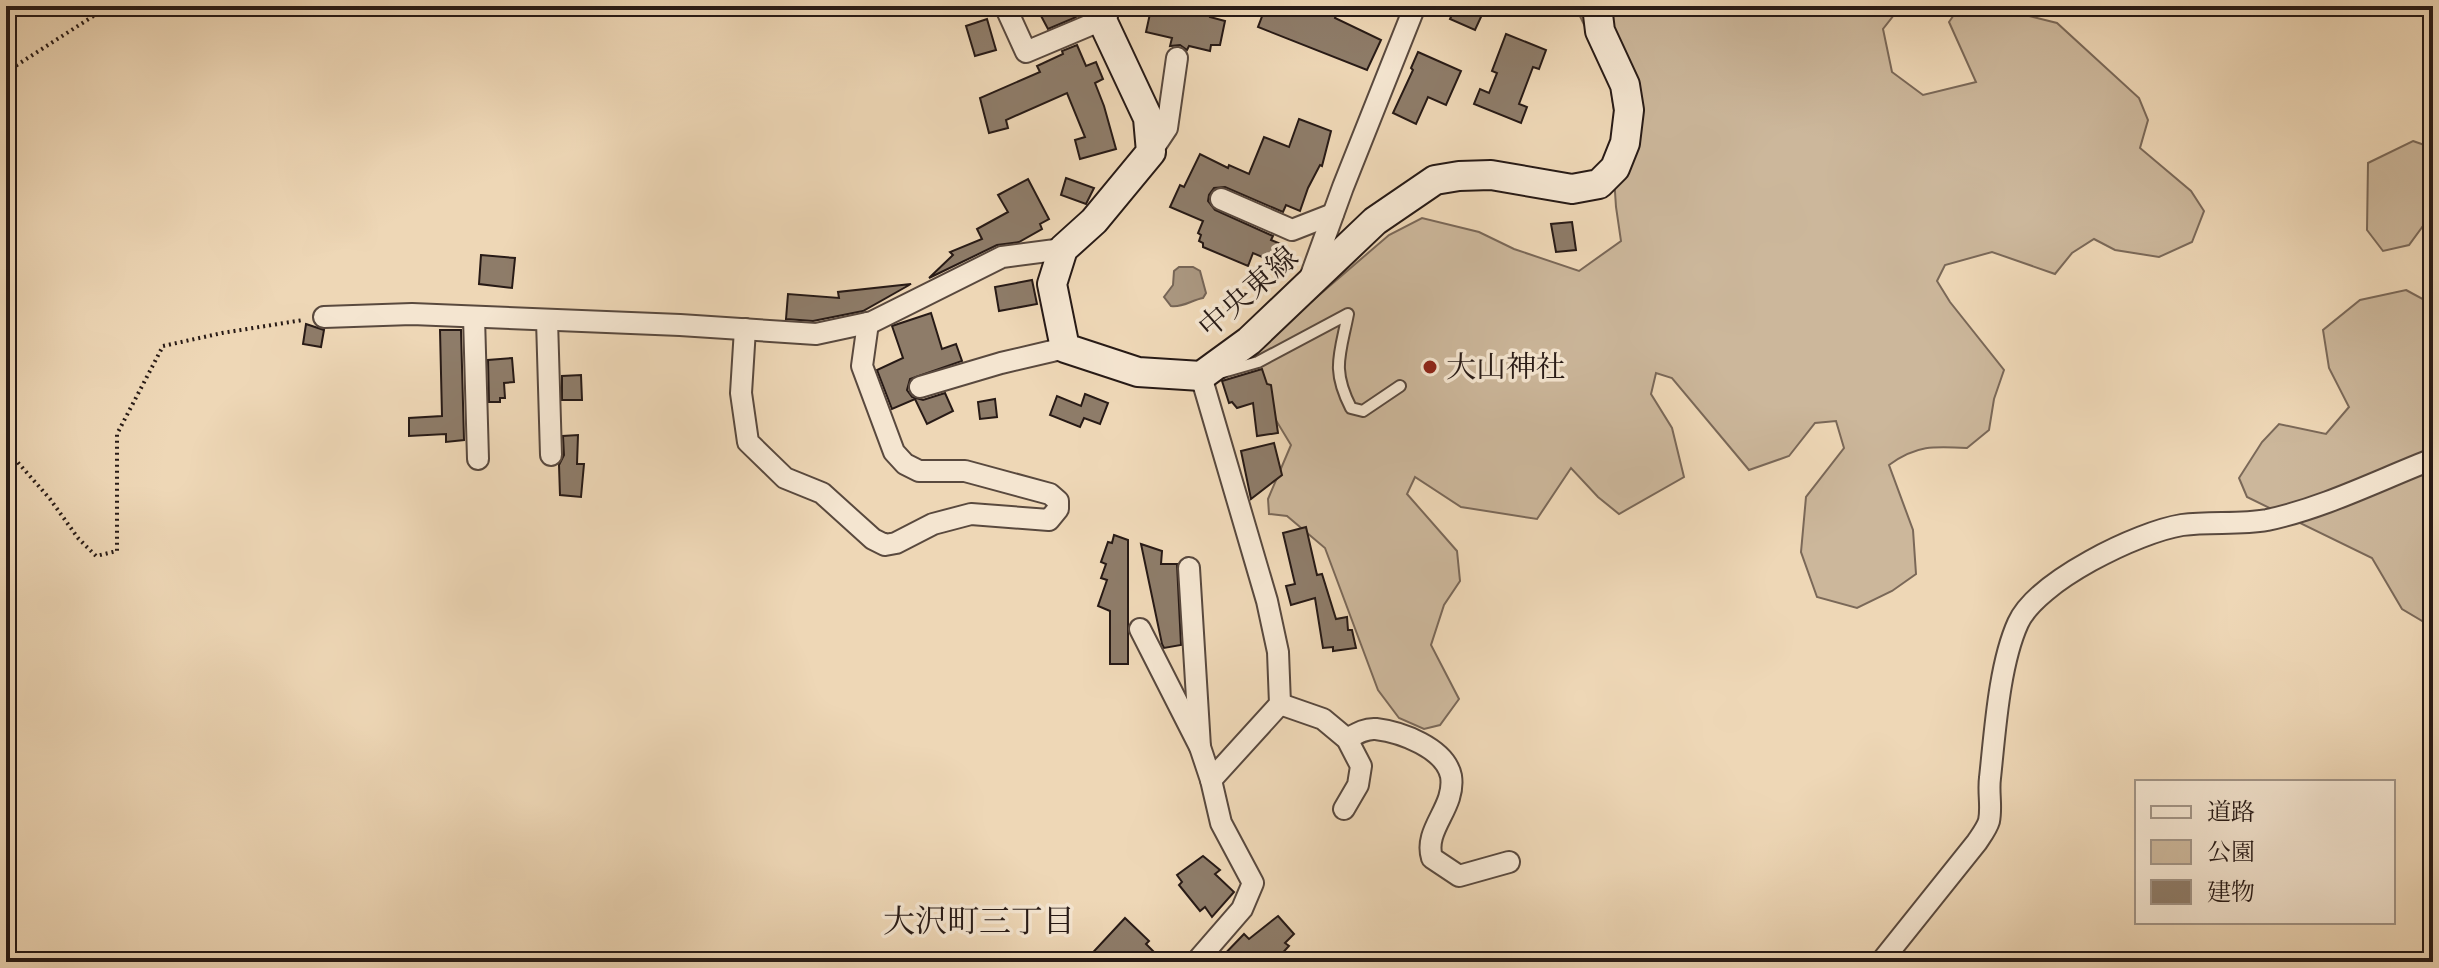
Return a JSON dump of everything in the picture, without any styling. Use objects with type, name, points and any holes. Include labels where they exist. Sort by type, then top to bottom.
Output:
[{"type":"main road","name":"中央東線","points":[[1065,348],[1138,372],[1206,373],[1249,341],[1375,221],[1435,180],[1491,175],[1572,189],[1599,184],[1615,168],[1625,143],[1629,110],[1625,85],[1600,31],[1597,6]]},
{"type":"main road","points":[[1065,348],[1052,284],[1063,249],[1094,221],[1151,152],[1148,118],[1104,13]]},
{"type":"street","points":[[1005,6],[1026,52],[1104,13]]},
{"type":"street","points":[[1308,286],[1415,6]]},
{"type":"street","points":[[1151,152],[1167,128],[1177,58]]},
{"type":"street","points":[[1221,199],[1292,230],[1333,214]]},
{"type":"street","points":[[324,317],[412,314],[816,334],[868,323],[1002,257],[1063,249]]},
{"type":"street","points":[[474,317],[478,459]]},
{"type":"street","points":[[547,320],[551,455]]},
{"type":"street","points":[[745,329],[741,393],[748,442],[785,478],[822,493],[873,539],[885,545],[896,543],[933,524],[971,514],[1049,520],[1058,509],[1058,501],[1050,494],[965,471],[919,471],[905,464],[894,452],[862,366],[868,323]]},
{"type":"street","points":[[920,387],[1065,348]]},
{"type":"street","points":[[1206,373],[1267,601],[1278,652],[1280,704],[1211,780]]},
{"type":"street","points":[[1881,962],[1989,823],[1990,771],[2008,657],[2019,621],[2048,587],[2126,544],[2180,526],[2266,520],[2321,503],[2433,459]]},
{"type":"street","points":[[1189,568],[1200,747]]},
{"type":"street","points":[[1140,629],[1200,747],[1221,823],[1253,883],[1242,909],[1196,962]]},
{"type":"street","points":[[1280,704],[1323,719],[1347,739],[1361,766],[1358,785],[1344,809]]},
{"type":"street","points":[[1347,739],[1363,730],[1375,728],[1416,741],[1449,769],[1452,780],[1447,809],[1429,843],[1432,858],[1459,876],[1509,862]]},
{"type":"lane","points":[[1206,373],[1225,373],[1258,362],[1348,314],[1338,364],[1340,386],[1351,408],[1363,411],[1400,386]]},
{"type":"path","points":[[6,72],[109,6]]},
{"type":"path","points":[[6,449],[96,556],[117,551],[117,434],[163,346],[324,317]]},
{"type":"green space","points":[[1575,6],[1901,6],[1883,29],[1892,72],[1923,95],[1976,82],[1949,22],[1960,6],[2006,6],[2009,11],[2057,23],[2139,98],[2148,120],[2140,148],[2191,191],[2204,211],[2192,242],[2159,257],[2115,250],[2094,239],[2072,253],[2055,274],[1992,252],[1945,265],[1937,281],[2004,370],[1994,399],[1989,430],[1967,448],[1926,448],[1889,465],[1913,530],[1916,574],[1892,591],[1857,608],[1817,597],[1801,552],[1806,497],[1844,448],[1836,421],[1815,423],[1789,456],[1749,470],[1672,378],[1656,373],[1651,394],[1672,428],[1684,477],[1619,514],[1571,468],[1537,519],[1461,507],[1415,477],[1407,494],[1457,551],[1460,581],[1444,605],[1431,645],[1459,699],[1440,725],[1424,729],[1399,718],[1378,690],[1325,548],[1287,516],[1269,514],[1268,499],[1291,445],[1257,389],[1248,356],[1389,235],[1422,218],[1479,232],[1514,249],[1579,271],[1621,241],[1612,146],[1616,124],[1609,76]]},
{"type":"green space","points":[[2413,141],[2433,148],[2433,215],[2409,245],[2383,251],[2367,230],[2368,163]]},
{"type":"green space","points":[[2406,290],[2428,302],[2433,300],[2433,625],[2402,609],[2372,558],[2247,497],[2239,478],[2262,442],[2279,424],[2326,434],[2349,407],[2329,368],[2323,330],[2360,300]]},
{"type":"shaded area","points":[[1179,267],[1193,267],[1200,271],[1206,293],[1203,298],[1171,306],[1164,297],[1173,285],[1174,271]]},
{"type":"building","points":[[1049,6],[1088,6],[1074,18],[1048,29],[1039,12]]},
{"type":"building","points":[[1158,6],[1212,6],[1210,17],[1225,21],[1220,45],[1211,45],[1210,51],[1189,46],[1187,50],[1180,45],[1170,46],[1172,38],[1146,32],[1151,9],[1157,11]]},
{"type":"building","points":[[1266,6],[1334,6],[1331,13],[1336,15],[1335,18],[1381,40],[1367,70],[1258,27]]},
{"type":"building","points":[[1456,6],[1486,6],[1475,30],[1450,19]]},
{"type":"building","points":[[987,19],[996,50],[975,56],[966,26]]},
{"type":"building","points":[[1506,34],[1546,50],[1539,69],[1533,67],[1519,104],[1527,107],[1521,123],[1474,104],[1480,89],[1489,93],[1497,73],[1492,71]]},
{"type":"building","points":[[1077,45],[1086,66],[1096,62],[1103,79],[1095,83],[1116,149],[1080,159],[1075,140],[1085,137],[1067,93],[1006,120],[1008,128],[989,133],[980,98],[1040,72],[1037,66]]},
{"type":"building","points":[[1418,52],[1461,71],[1446,105],[1428,97],[1416,124],[1393,113]]},
{"type":"building","points":[[1299,119],[1331,131],[1322,166],[1308,188],[1300,211],[1286,205],[1283,212],[1225,187],[1214,188],[1209,195],[1208,201],[1215,210],[1273,236],[1271,240],[1281,244],[1274,262],[1253,253],[1248,266],[1203,247],[1198,233],[1203,221],[1170,207],[1200,154],[1249,174],[1264,137],[1289,147]]},
{"type":"building","points":[[1066,178],[1094,188],[1086,204],[1061,195]]},
{"type":"building","points":[[1028,179],[1049,219],[1040,224],[1042,229],[1019,242],[997,245],[929,278],[953,255],[950,252],[982,239],[977,229],[1008,212],[998,195]]},
{"type":"building","points":[[1572,222],[1576,250],[1556,252],[1551,224]]},
{"type":"building","points":[[481,255],[515,258],[512,288],[479,284]]},
{"type":"building","points":[[1032,280],[1037,304],[999,311],[995,287]]},
{"type":"building","points":[[911,284],[863,311],[813,321],[786,319],[788,294],[839,298],[838,292]]},
{"type":"building","points":[[931,313],[942,349],[956,344],[962,361],[910,379],[907,390],[912,397],[923,400],[945,393],[953,411],[927,424],[915,399],[892,409],[877,370],[903,358],[892,326]]},
{"type":"building","points":[[306,324],[324,330],[321,347],[303,344]]},
{"type":"building","points":[[440,330],[461,330],[464,440],[446,442],[446,434],[409,436],[409,418],[442,416]]},
{"type":"building","points":[[512,358],[514,382],[504,383],[505,398],[500,398],[500,402],[489,402],[488,360]]},
{"type":"building","points":[[1262,369],[1267,384],[1271,385],[1278,433],[1257,436],[1253,403],[1237,408],[1232,402],[1229,403],[1222,381]]},
{"type":"building","points":[[581,375],[582,400],[562,400],[562,376]]},
{"type":"building","points":[[1085,394],[1108,403],[1100,424],[1084,418],[1080,427],[1050,415],[1057,396],[1081,406]]},
{"type":"building","points":[[995,399],[997,417],[980,419],[978,402]]},
{"type":"building","points":[[578,435],[577,464],[584,464],[581,497],[560,495],[559,465],[564,455],[563,436]]},
{"type":"building","points":[[1274,443],[1282,475],[1251,499],[1241,451]]},
{"type":"building","points":[[1306,527],[1317,575],[1322,574],[1336,619],[1347,617],[1348,630],[1352,630],[1356,648],[1333,651],[1333,647],[1323,648],[1315,598],[1291,605],[1286,586],[1295,584],[1283,533]]},
{"type":"building","points":[[1114,535],[1128,540],[1128,664],[1110,664],[1110,611],[1098,606],[1107,580],[1101,578],[1106,564],[1101,562]]},
{"type":"building","points":[[1141,544],[1162,551],[1161,564],[1177,564],[1181,645],[1164,648],[1162,644]]},
{"type":"building","points":[[1203,856],[1220,870],[1215,874],[1234,892],[1212,917],[1205,907],[1200,911],[1179,885],[1182,882],[1177,875]]},
{"type":"building","points":[[1278,916],[1294,934],[1285,943],[1289,946],[1277,959],[1271,954],[1264,962],[1217,962],[1244,934],[1249,939]]},
{"type":"building","points":[[1125,918],[1149,941],[1146,944],[1164,962],[1084,962]]},
{"type":"place","name":"大山神社","points":[[1430,367]]},
{"type":"district","name":"大沢町三丁目","points":[[979,921]]}]
